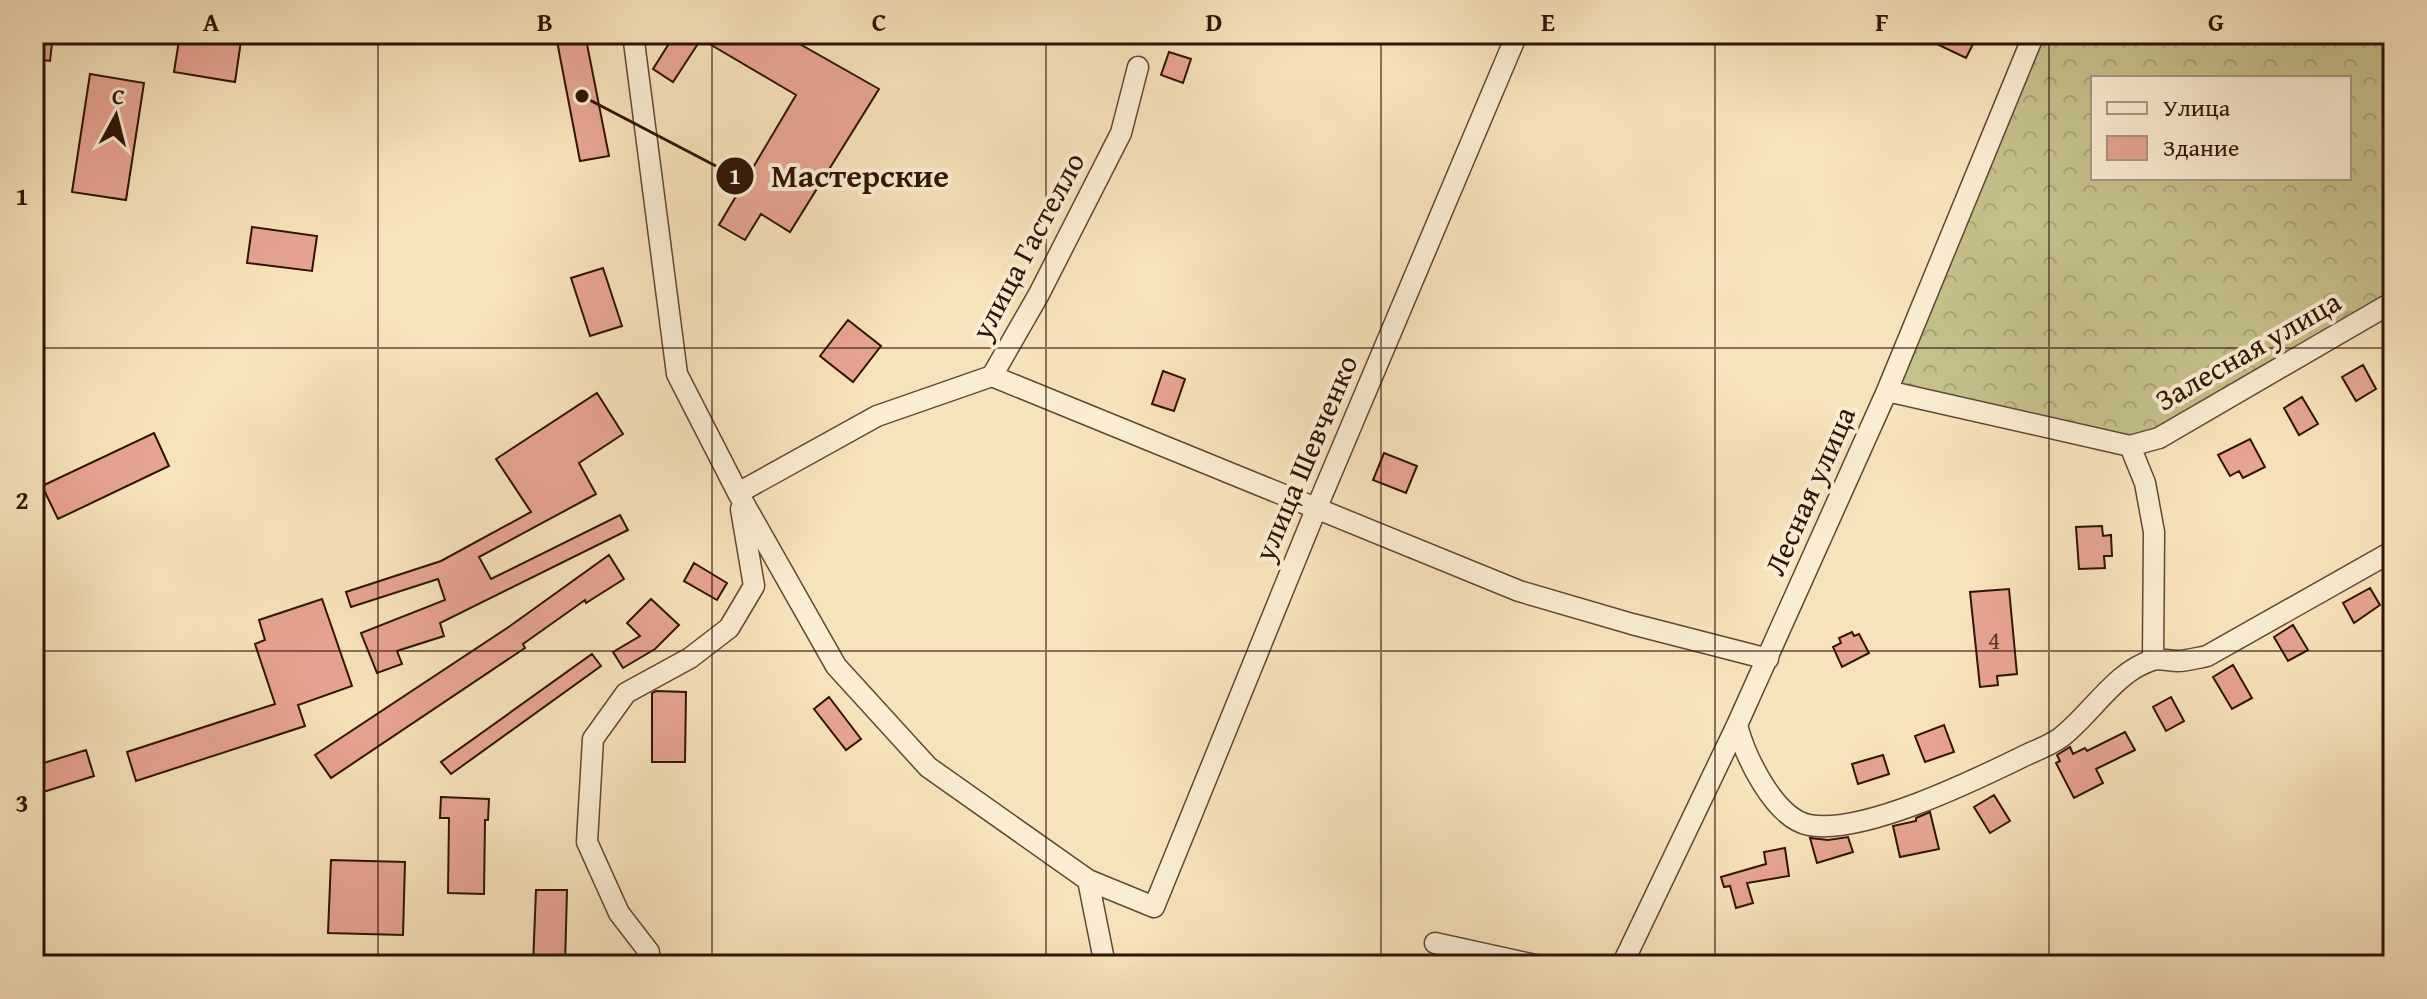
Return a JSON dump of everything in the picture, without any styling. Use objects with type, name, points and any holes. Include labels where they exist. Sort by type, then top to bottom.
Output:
[{"type":"street","points":[[633,34],[677,374],[738,493],[836,666],[928,767],[1088,880],[1105,965]]},
{"type":"street","name":"улица Шевченко","points":[[1088,880],[1154,907],[1317,507],[1517,34]]},
{"type":"street","name":"Лесная улица","points":[[1622,965],[1768,659],[1887,391],[2034,34]]},
{"type":"street","name":"улица Гастелло","points":[[738,493],[877,416],[992,376],[1039,294],[1121,133],[1138,67]]},
{"type":"street","name":"Залесная улица","points":[[2130,446],[2159,438],[2393,302]]},
{"type":"street","points":[[992,376],[1519,591],[1768,659]]},
{"type":"street","points":[[1887,391],[2130,446],[2145,483],[2154,532],[2153,660]]},
{"type":"street","points":[[648,965],[649,952],[619,913],[587,842],[593,739],[626,693],[690,658],[729,628],[754,586],[738,493]]},
{"type":"street","points":[[1737,725],[1752,765],[1768,791],[1792,817],[1808,825],[1838,825],[1893,811],[1959,788],[2059,738],[2123,677],[2153,660],[2180,661],[2207,656],[2393,551]]},
{"type":"street","points":[[1435,943],[1535,965]]},
{"type":"green space","points":[[2034,34],[2393,34],[2393,302],[2130,446],[1887,391]]},
{"type":"building","points":[[34,34],[53,34],[50,61],[34,59]]},
{"type":"building","points":[[180,34],[242,34],[235,82],[174,72]]},
{"type":"building","points":[[585,34],[609,156],[580,161],[556,36]]},
{"type":"building","points":[[675,34],[782,34],[879,89],[790,232],[761,214],[745,240],[719,225],[796,95],[701,39],[673,82],[653,69]]},
{"type":"building","points":[[1916,34],[1978,34],[1966,58]]},
{"type":"building","points":[[1169,52],[1191,59],[1183,83],[1161,75]]},
{"type":"building","points":[[90,74],[144,83],[126,200],[72,192]]},
{"type":"building","points":[[252,227],[317,236],[312,271],[247,263]]},
{"type":"building","points":[[603,268],[622,326],[590,336],[571,278]]},
{"type":"building","points":[[848,320],[881,346],[853,382],[820,356]]},
{"type":"building","points":[[2363,365],[2376,389],[2356,401],[2342,377]]},
{"type":"building","points":[[1163,371],[1185,379],[1174,411],[1152,404]]},
{"type":"building","points":[[597,393],[623,434],[579,463],[596,494],[479,557],[491,579],[620,515],[628,530],[440,623],[444,636],[397,651],[402,664],[377,673],[361,633],[445,600],[438,579],[351,607],[346,592],[441,561],[531,512],[496,459]]},
{"type":"building","points":[[2302,397],[2318,424],[2299,435],[2284,408]]},
{"type":"building","points":[[154,433],[169,466],[58,519],[42,486]]},
{"type":"building","points":[[2250,439],[2265,467],[2243,478],[2239,471],[2230,476],[2218,455]]},
{"type":"building","points":[[1384,453],[1417,466],[1406,493],[1373,480]]},
{"type":"building","points":[[2102,526],[2103,536],[2111,535],[2112,556],[2104,556],[2105,568],[2079,569],[2076,527]]},
{"type":"building","points":[[609,555],[624,579],[586,603],[585,600],[523,644],[525,648],[331,778],[315,755],[510,626]]},
{"type":"building","points":[[694,563],[727,583],[717,600],[684,581]]},
{"type":"building","points":[[2370,588],[2380,605],[2354,623],[2343,603]]},
{"type":"building","points":[[2009,589],[2017,674],[1997,676],[1998,685],[1980,687],[1970,592]]},
{"type":"building","points":[[322,599],[352,686],[298,705],[305,726],[136,781],[127,752],[275,704],[255,644],[265,640],[259,620]]},
{"type":"building","points":[[651,599],[679,625],[655,649],[623,668],[613,652],[640,636],[627,623]]},
{"type":"building","points":[[2293,625],[2308,650],[2288,661],[2274,637]]},
{"type":"building","points":[[1852,632],[1854,636],[1859,634],[1869,653],[1842,667],[1833,647],[1841,643],[1839,638]]},
{"type":"building","points":[[592,654],[601,666],[451,774],[441,762]]},
{"type":"building","points":[[2233,665],[2252,698],[2232,709],[2213,677]]},
{"type":"building","points":[[686,692],[685,762],[652,762],[652,693]]},
{"type":"building","points":[[829,697],[861,739],[846,750],[814,709]]},
{"type":"building","points":[[2171,697],[2184,721],[2166,731],[2153,707]]},
{"type":"building","points":[[1944,725],[1954,752],[1925,762],[1915,736]]},
{"type":"building","points":[[2125,732],[2135,750],[2096,769],[2103,783],[2074,798],[2056,763],[2060,761],[2057,755],[2070,747],[2073,754],[2085,748],[2087,751]]},
{"type":"building","points":[[86,750],[94,776],[34,795],[34,766]]},
{"type":"building","points":[[1883,755],[1889,774],[1858,784],[1852,764]]},
{"type":"building","points":[[1994,795],[2010,821],[1990,833],[1974,807]]},
{"type":"building","points":[[441,797],[489,799],[488,820],[485,820],[484,894],[448,893],[449,818],[440,818]]},
{"type":"building","points":[[1930,812],[1939,849],[1900,857],[1893,826],[1916,821],[1916,818]]},
{"type":"building","points":[[1848,837],[1853,852],[1817,863],[1810,838],[1828,840]]},
{"type":"building","points":[[1785,848],[1789,876],[1747,883],[1753,903],[1736,908],[1730,886],[1724,887],[1721,877],[1766,864],[1764,852]]},
{"type":"building","points":[[331,860],[405,862],[403,935],[328,933]]},
{"type":"building","points":[[536,890],[567,890],[565,965],[533,965]]},
{"type":"place","name":"Мастерские","points":[[582,96]]}]
